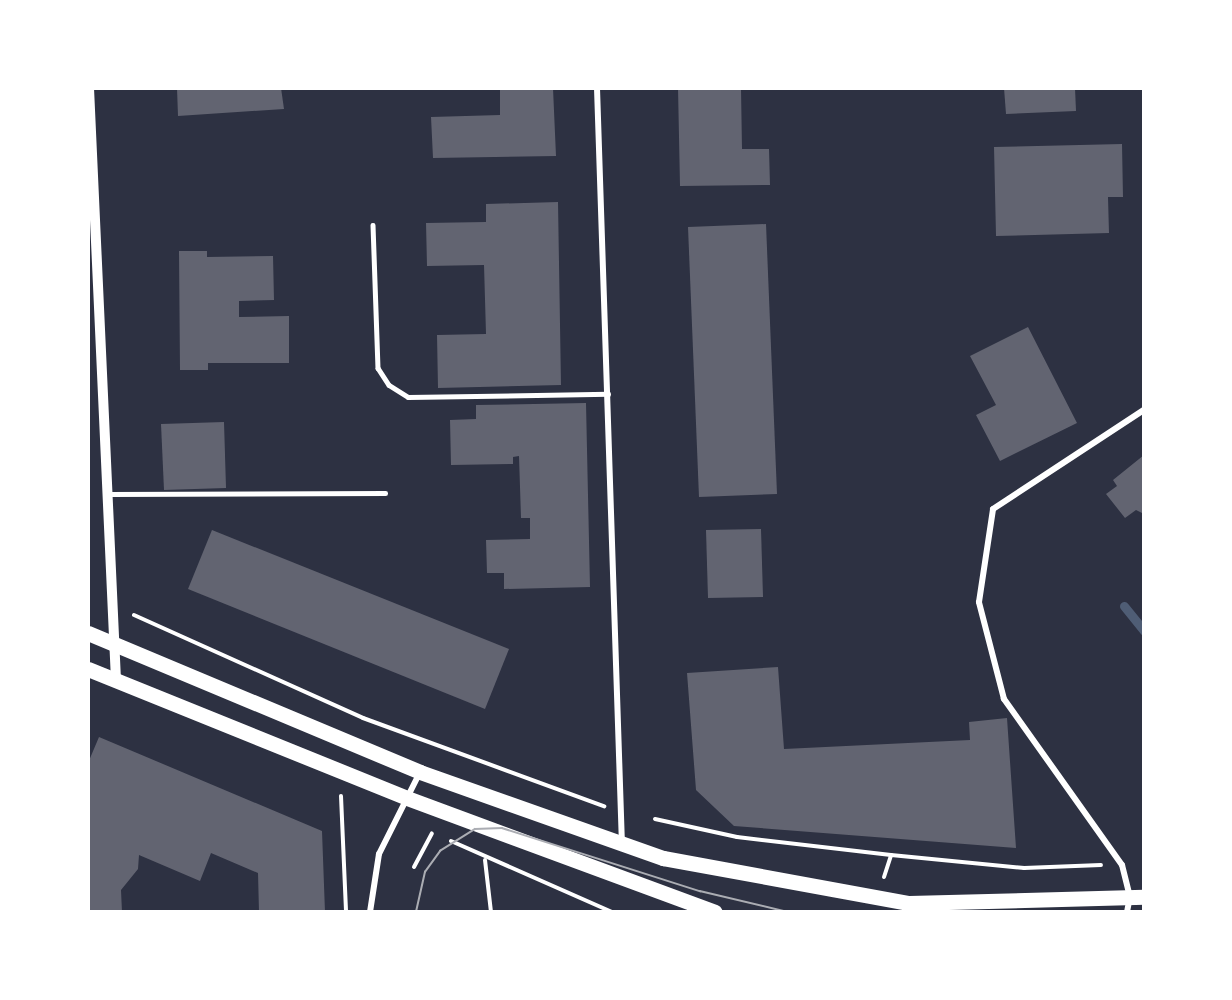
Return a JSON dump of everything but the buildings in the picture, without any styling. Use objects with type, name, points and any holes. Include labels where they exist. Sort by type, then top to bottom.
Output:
[{"type":"main road","points":[[88,633],[420,772],[663,858],[909,903],[1133,902]]},
{"type":"main road","points":[[88,669],[408,798],[715,912]]},
{"type":"main road","points":[[909,903],[928,912]]},
{"type":"street","points":[[89,88],[106,494],[112,605],[117,645],[116,680]]},
{"type":"street","points":[[597,88],[622,844]]},
{"type":"street","points":[[1133,902],[1122,865],[1004,699],[979,602],[993,508],[1143,410]]},
{"type":"street","points":[[370,912],[379,854],[420,772]]},
{"type":"lane","points":[[373,225],[378,368],[389,385],[408,397],[608,394]]},
{"type":"lane","points":[[106,494],[385,493]]},
{"type":"path","points":[[112,605],[363,718],[559,794],[620,810]]},
{"type":"path","points":[[341,796],[346,912]]},
{"type":"path","points":[[655,819],[737,837],[891,855],[1024,868],[1122,865]]},
{"type":"path","points":[[414,867],[432,833]]},
{"type":"path","points":[[491,912],[485,860],[612,912]]},
{"type":"waterway","points":[[1124,606],[1144,631]]},
{"type":"tram line","points":[[416,912],[425,872],[440,851],[475,829],[502,828],[700,891],[788,912]]}]
